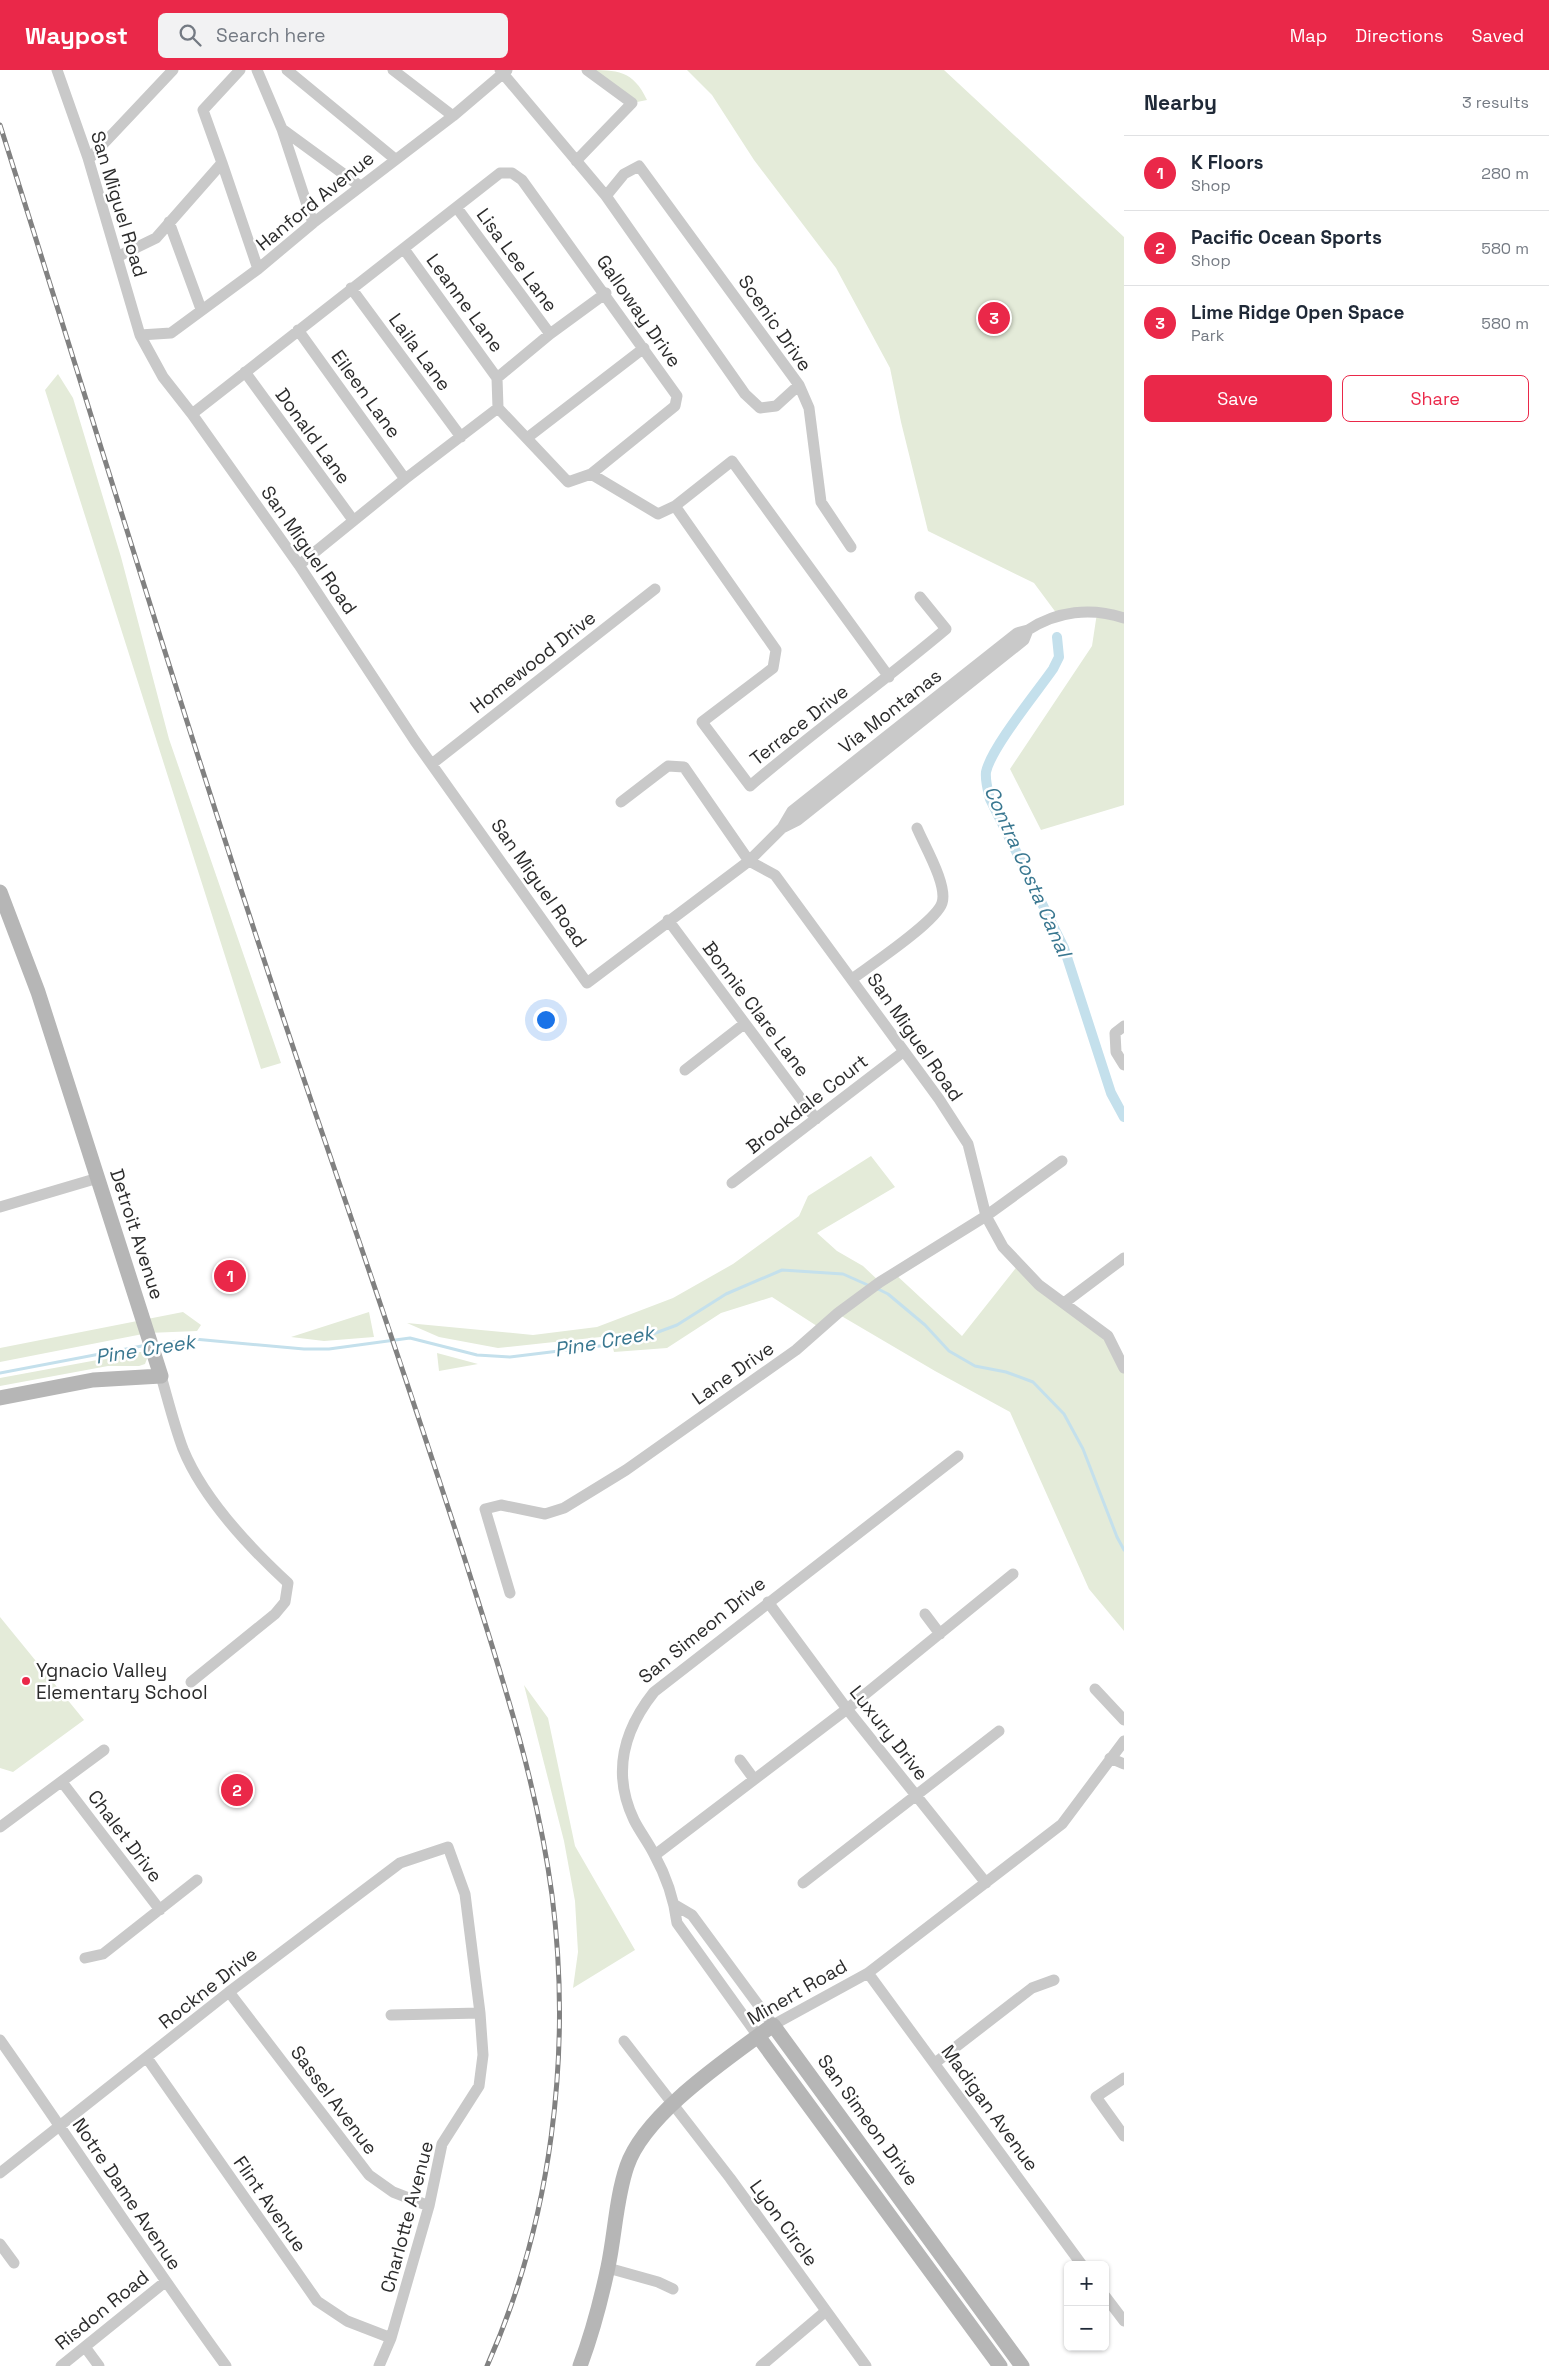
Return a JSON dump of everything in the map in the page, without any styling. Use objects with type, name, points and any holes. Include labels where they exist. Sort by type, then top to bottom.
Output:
[{"type":"street","name":"San Miguel Road","points":[[57,70],[89,159],[140,335],[163,377],[192,414],[299,565],[415,741],[433,763],[587,983],[668,920],[749,861],[775,874],[939,1100],[968,1144],[986,1216],[1003,1247],[1039,1285],[1108,1336],[1124,1368]]},
{"type":"street","points":[[89,159],[173,70]]},
{"type":"street","points":[[240,70],[203,110],[258,270]]},
{"type":"street","points":[[257,70],[282,129],[313,223]]},
{"type":"street","points":[[287,70],[395,159]]},
{"type":"street","points":[[394,70],[453,116]]},
{"type":"street","points":[[576,161],[632,103],[587,70]]},
{"type":"street","name":"Hanford Avenue","points":[[140,335],[171,332],[258,270],[313,223],[453,116],[503,71]]},
{"type":"street","name":"Scenic Drive","points":[[503,71],[606,196],[745,394],[760,408],[776,406],[799,385],[639,166],[624,174],[606,196]]},
{"type":"street","points":[[282,129],[360,186]]},
{"type":"street","points":[[117,256],[156,238],[222,163]]},
{"type":"street","name":"Galloway Drive","points":[[192,414],[500,173],[512,173],[522,180],[606,294],[677,396],[676,406],[591,474],[568,482],[498,408]]},
{"type":"street","name":"Lisa Lee Lane","points":[[457,208],[550,334]]},
{"type":"street","points":[[169,222],[201,309]]},
{"type":"street","name":"Leanne Lane","points":[[404,249],[497,378]]},
{"type":"street","name":"Laila Lane","points":[[351,288],[461,437]]},
{"type":"street","points":[[299,565],[353,520],[498,408],[497,378],[550,334],[606,294]]},
{"type":"street","name":"Eileen Lane","points":[[298,330],[405,479]]},
{"type":"street","points":[[527,438],[644,348]]},
{"type":"street","name":"Donald Lane","points":[[245,372],[353,520]]},
{"type":"street","points":[[799,385],[809,408],[821,502],[851,547]]},
{"type":"street","points":[[591,474],[658,514],[675,506],[732,461],[889,677],[946,629],[920,597]]},
{"type":"street","name":"Terrace Drive","points":[[675,506],[776,650],[773,668],[702,722],[750,786],[786,755],[889,677]]},
{"type":"street","name":"Homewood Drive","points":[[433,763],[656,589]]},
{"type":"street","name":"Via Montanas","points":[[749,861],[782,828],[798,820],[1024,640],[1028,630],[1040,622],[1057,614],[1072,612],[1110,613],[1124,618]]},
{"type":"street","points":[[621,802],[668,766],[684,767],[749,861]]},
{"type":"street","points":[[852,979],[934,917],[943,902],[941,883],[917,828]]},
{"type":"street","name":"Detroit Avenue","points":[[0,892],[38,992],[147,1330],[183,1449],[214,1503],[271,1568],[288,1584],[285,1602],[276,1614],[192,1682]]},
{"type":"street","name":"Bonnie Clare Lane","points":[[668,920],[816,1119]]},
{"type":"street","points":[[685,1070],[744,1024]]},
{"type":"street","points":[[1124,1026],[1115,1033],[1116,1052],[1124,1065]]},
{"type":"street","name":"Brookdale Court","points":[[732,1184],[903,1052]]},
{"type":"street","name":"Lane Drive","points":[[510,1593],[485,1509],[501,1505],[545,1514],[564,1508],[626,1470],[780,1362],[880,1282],[986,1216],[1062,1161]]},
{"type":"street","points":[[0,1207],[98,1178]]},
{"type":"street","points":[[1064,1303],[1124,1258]]},
{"type":"street","points":[[0,1398],[93,1380],[161,1376]]},
{"type":"street","name":"San Simeon Drive","points":[[958,1456],[654,1692],[638,1711],[628,1734],[622,1761],[624,1793],[634,1821],[655,1855],[675,1905],[677,1922],[758,2036],[1000,2366]]},
{"type":"street","points":[[655,1855],[847,1709],[1013,1574]]},
{"type":"street","name":"Luxury Drive","points":[[768,1602],[847,1709],[986,1883]]},
{"type":"street","points":[[925,1614],[940,1634]]},
{"type":"street","points":[[1095,1689],[1124,1720]]},
{"type":"street","points":[[803,1883],[998,1731]]},
{"type":"street","name":"Minert Road","points":[[580,2366],[589,2342],[608,2268],[627,2165],[646,2132],[671,2104],[758,2036],[774,2025],[868,1973],[1062,1824],[1124,1741]]},
{"type":"street","points":[[0,1827],[104,1750]]},
{"type":"street","points":[[1110,1758],[1124,1764]]},
{"type":"street","points":[[740,1760],[754,1779]]},
{"type":"street","name":"Chalet Drive","points":[[62,1782],[160,1910]]},
{"type":"street","name":"Rockne Drive","points":[[0,2174],[230,1992],[400,1863],[448,1847]]},
{"type":"street","name":"Charlotte Avenue","points":[[379,2366],[392,2338],[429,2206],[442,2144],[479,2086],[483,2055],[480,2013],[465,1894],[448,1847]]},
{"type":"street","points":[[85,1958],[103,1954],[197,1880]]},
{"type":"street","name":"San Simeon Drive","points":[[675,1905],[692,1916],[774,2025],[1022,2366]]},
{"type":"street","name":"Madigan Avenue","points":[[868,1973],[1079,2261]]},
{"type":"street","points":[[935,2063],[1032,1988],[1054,1980]]},
{"type":"street","name":"Sassel Avenue","points":[[230,1992],[369,2175],[393,2192],[429,2206]]},
{"type":"street","points":[[391,2015],[480,2013]]},
{"type":"street","name":"Notre Dame Avenue","points":[[0,2040],[165,2282],[226,2366]]},
{"type":"street","name":"Lyon Circle","points":[[624,2041],[730,2178],[866,2366]]},
{"type":"street","name":"Flint Avenue","points":[[147,2058],[317,2301],[347,2321],[392,2338]]},
{"type":"street","points":[[1124,2078],[1096,2097],[1124,2136]]},
{"type":"street","points":[[0,2244],[14,2263]]},
{"type":"street","points":[[608,2268],[658,2282],[673,2289]]},
{"type":"street","name":"Risdon Road","points":[[61,2366],[165,2282]]},
{"type":"street","points":[[1109,2301],[1124,2322]]},
{"type":"street","points":[[761,2366],[826,2311]]},
{"type":"street","points":[[85,2346],[99,2366]]},
{"type":"green space","points":[[587,70],[607,70],[630,77],[642,90],[647,100],[632,103]]},
{"type":"green space","points":[[687,70],[944,70],[1124,237],[1124,805],[1041,830],[1010,769],[1092,646],[1097,613],[1057,614],[1034,583],[928,531],[901,422],[890,368],[836,268],[754,160],[712,95]]},
{"type":"green space","points":[[58,374],[73,398],[121,557],[169,739],[281,1063],[261,1069],[45,390]]},
{"type":"green space","points":[[871,1156],[895,1187],[817,1233],[837,1251],[863,1266],[880,1282],[894,1273],[962,1336],[1019,1264],[1108,1336],[1124,1368],[1124,1631],[1089,1589],[1010,1412],[935,1371],[838,1314],[820,1328],[772,1297],[721,1313],[667,1348],[614,1352],[610,1336],[498,1348],[439,1337],[407,1323],[533,1335],[597,1327],[673,1298],[733,1264],[799,1216],[808,1196]]},
{"type":"green space","points":[[183,1312],[201,1325],[197,1331],[148,1333],[0,1362],[0,1348]]},
{"type":"green space","points":[[369,1312],[374,1337],[324,1341],[291,1337]]},
{"type":"green space","points":[[146,1351],[148,1356],[145,1364],[139,1366],[108,1366],[0,1386],[0,1378]]},
{"type":"green space","points":[[437,1353],[478,1364],[439,1371]]},
{"type":"green space","name":"Ygnacio Valley Elementary School","points":[[0,1617],[84,1720],[13,1772],[0,1768]]},
{"type":"green space","points":[[524,1685],[548,1718],[575,1846],[635,1950],[573,1988],[578,1952],[575,1901],[564,1841]]},
{"type":"waterway","name":"Contra Costa Canal","points":[[1057,637],[1059,657],[1053,669],[996,749],[986,772],[986,782],[990,799],[1064,948],[1111,1093],[1124,1117]]},
{"type":"waterway","name":"Pine Creek","points":[[155,1344],[194,1339],[304,1349],[329,1349],[410,1338],[477,1355],[510,1357],[608,1345],[642,1338],[677,1325],[726,1294],[782,1270],[843,1274],[870,1286]]},
{"type":"waterway","name":"Pine Creek","points":[[876,1288],[888,1294],[925,1325],[949,1351],[975,1366],[1006,1372],[1033,1382],[1064,1414],[1083,1449],[1117,1537],[1124,1550]]},
{"type":"waterway","name":"Pine Creek","points":[[0,1373],[147,1345]]},
{"type":"railway","points":[[0,125],[233,864],[411,1394],[493,1647],[517,1729],[537,1811],[552,1895],[558,1954],[557,2075],[551,2135],[541,2195],[527,2253],[509,2311],[487,2366]]},
{"type":"place","name":"Lime Ridge Open Space","points":[[994,318]]},
{"type":"place","name":"K Floors","points":[[230,1276]]},
{"type":"place","name":"Ygnacio Valley Elementary School","points":[[26,1681]]},
{"type":"place","name":"Pacific Ocean Sports","points":[[237,1790]]}]
